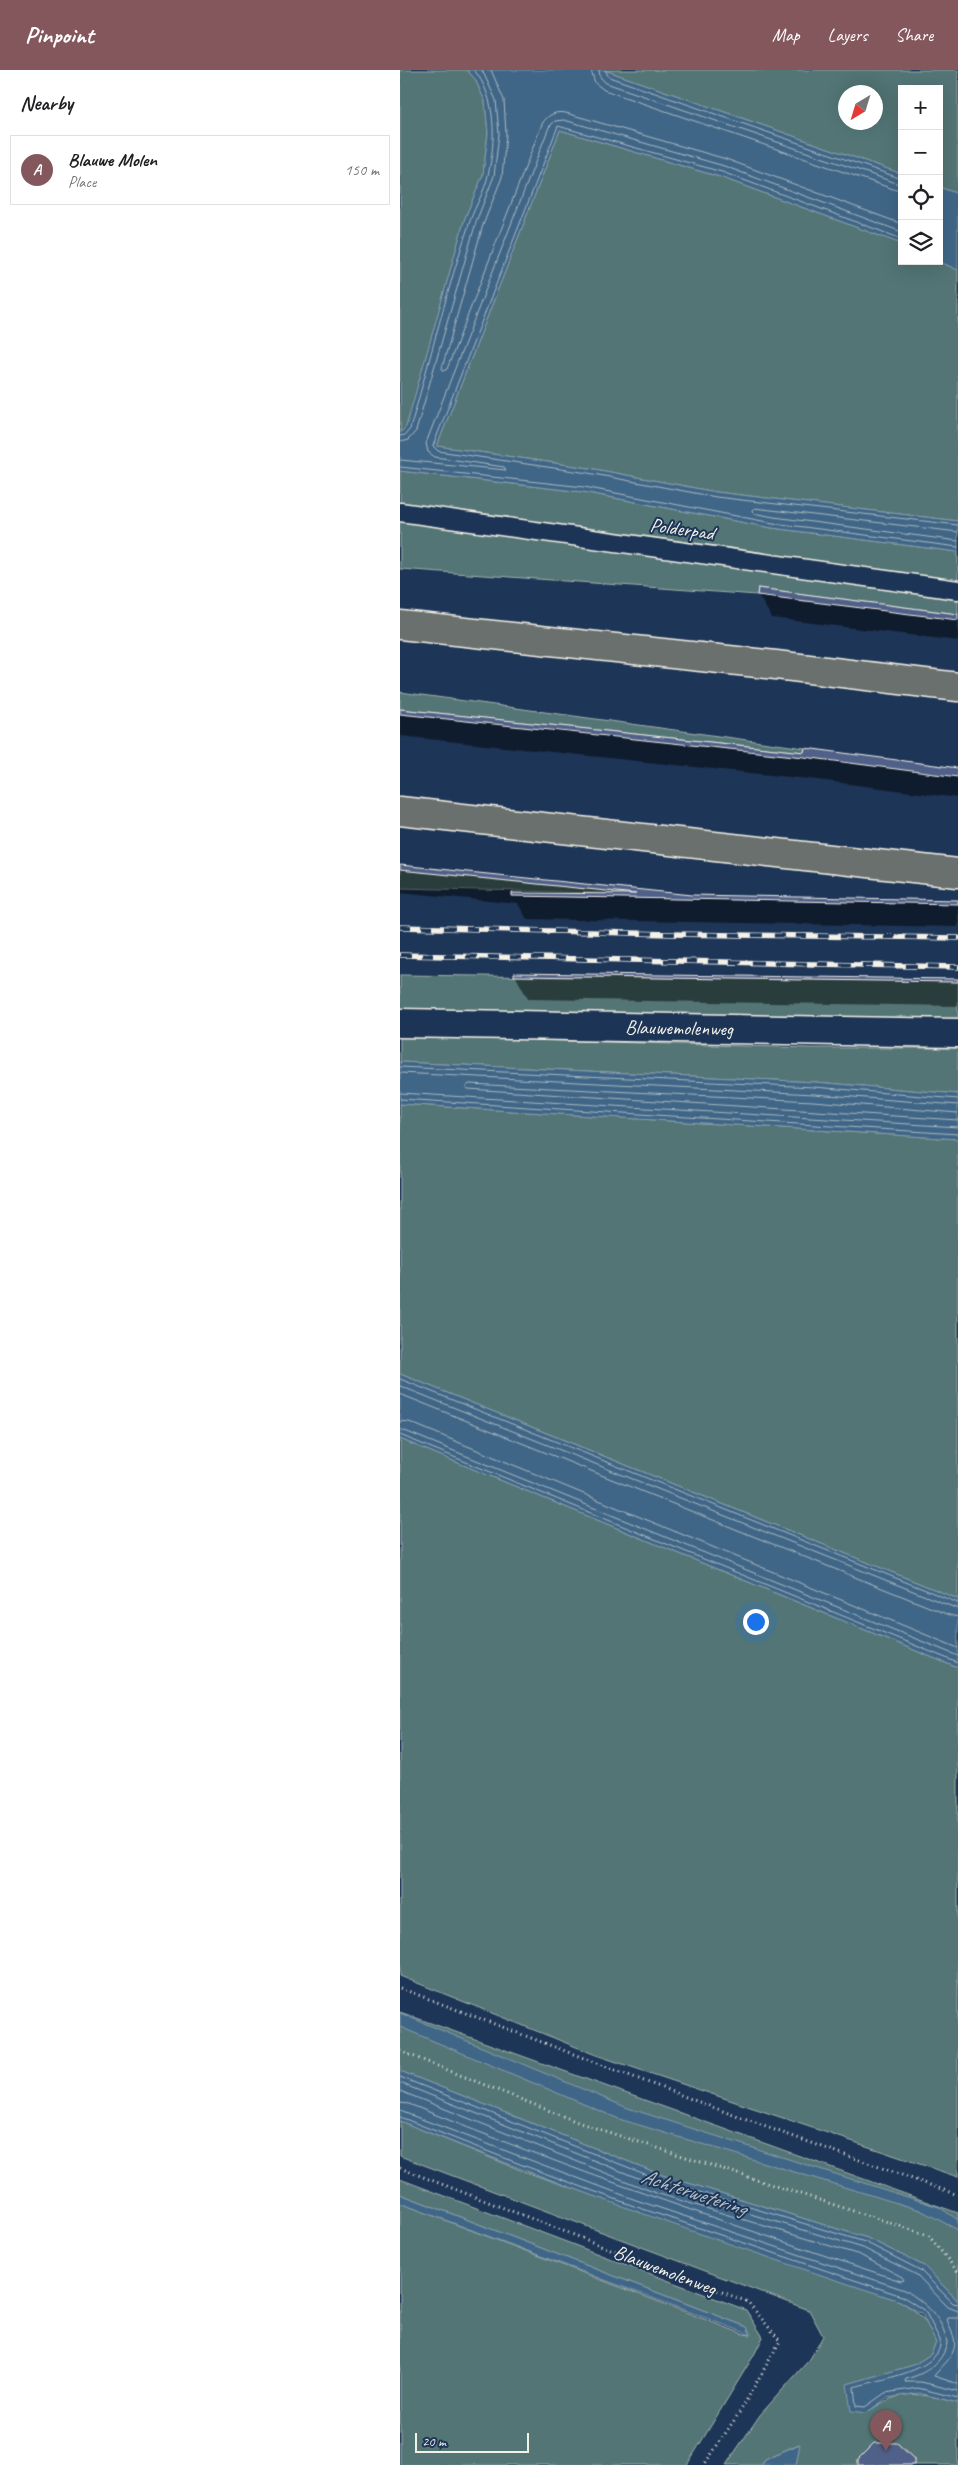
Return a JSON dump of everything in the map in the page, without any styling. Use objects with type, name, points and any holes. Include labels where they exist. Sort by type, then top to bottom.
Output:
[{"type":"highway","points":[[400,625],[776,665],[958,687]]},
{"type":"highway","points":[[400,811],[958,873]]},
{"type":"street","name":"Blauwemolenweg","points":[[400,1023],[958,1033]]},
{"type":"lane","name":"Polderpad","points":[[400,512],[958,590]]},
{"type":"path","points":[[400,1988],[741,2118],[958,2195]]},
{"type":"path","points":[[400,2051],[580,2123],[928,2235],[958,2272]]},
{"type":"path","name":"Blauwemolenweg","points":[[400,2168],[748,2302],[780,2341],[741,2410],[704,2465]]},
{"type":"green space","points":[[400,70],[467,70],[475,79],[485,101],[488,133],[483,175],[465,218],[406,428],[400,433]]},
{"type":"green space","points":[[604,70],[958,70],[958,194],[943,188],[943,85],[898,85],[898,173]]},
{"type":"green space","points":[[560,130],[720,177],[898,243],[898,265],[943,265],[943,263],[958,270],[958,521],[716,492],[589,468],[437,446]]},
{"type":"green space","points":[[400,471],[583,492],[772,528],[958,552],[958,614],[758,588],[757,595],[400,569]]},
{"type":"green space","points":[[400,692],[805,748],[804,752],[400,709]]},
{"type":"green space","points":[[400,870],[636,894],[400,888]]},
{"type":"green space","points":[[400,975],[958,982],[958,1019],[400,1009]]},
{"type":"green space","points":[[400,1036],[811,1048],[958,1048],[958,1094],[815,1082],[400,1062]]},
{"type":"green space","points":[[400,1104],[958,1139],[958,1599],[400,1374]]},
{"type":"green space","points":[[400,1439],[958,1668],[958,2177],[596,2055],[400,1976]]},
{"type":"green space","points":[[400,2012],[958,2213],[958,2301],[924,2266],[867,2238],[662,2175],[400,2071]]},
{"type":"green space","points":[[400,2121],[523,2171],[900,2301],[918,2314],[929,2328],[936,2343],[931,2354],[914,2365],[848,2384],[866,2413],[890,2399],[911,2394],[958,2403],[958,2465],[796,2465],[799,2444],[765,2459],[762,2465],[726,2465],[760,2415],[810,2359],[823,2336],[809,2310],[400,2156]]},
{"type":"green space","points":[[400,2179],[746,2310],[763,2337],[687,2465],[400,2465],[400,2203],[743,2334],[751,2335],[747,2327],[400,2194]]},
{"type":"water","points":[[467,70],[604,70],[898,173],[898,243],[720,177],[560,130],[437,446],[589,468],[716,492],[958,521],[958,552],[772,528],[583,492],[400,471],[400,433],[406,427],[465,218],[483,175],[488,133],[485,101],[475,79]]},
{"type":"water","points":[[943,188],[958,194],[958,270],[943,263]]},
{"type":"water","points":[[400,1062],[815,1082],[958,1094],[958,1139],[400,1104]]},
{"type":"water","points":[[400,1374],[958,1599],[958,1668],[400,1439]]},
{"type":"water","points":[[400,2013],[628,2108],[939,2207],[958,2220],[958,2230],[920,2210],[619,2119],[400,2027]]},
{"type":"water","name":"Achterwetering","points":[[400,2071],[662,2175],[867,2238],[924,2266],[958,2301],[958,2403],[919,2393],[887,2398],[866,2413],[851,2411],[847,2384],[914,2365],[931,2354],[936,2343],[922,2314],[900,2301],[648,2216],[400,2121]]},
{"type":"water","points":[[400,2194],[747,2327],[751,2335],[400,2203]]},
{"type":"water","points":[[800,2444],[796,2465],[762,2465],[765,2459]]},
{"type":"building","points":[[758,588],[958,614],[958,620],[757,595]]},
{"type":"building","points":[[400,709],[804,752],[805,748],[958,768],[958,777],[804,757],[400,714]]},
{"type":"building","points":[[400,865],[692,895],[958,900],[958,904],[512,896],[512,893],[636,894],[400,870]]},
{"type":"building","points":[[514,973],[958,979],[958,982],[514,976]]},
{"type":"building","points":[[874,2443],[897,2443],[914,2459],[914,2465],[858,2465],[858,2459]]},
{"type":"railway","points":[[400,927],[670,934],[958,938]]},
{"type":"railway","points":[[400,955],[958,967]]},
{"type":"place","name":"Blauwe Molen","points":[[886,2451]]}]
